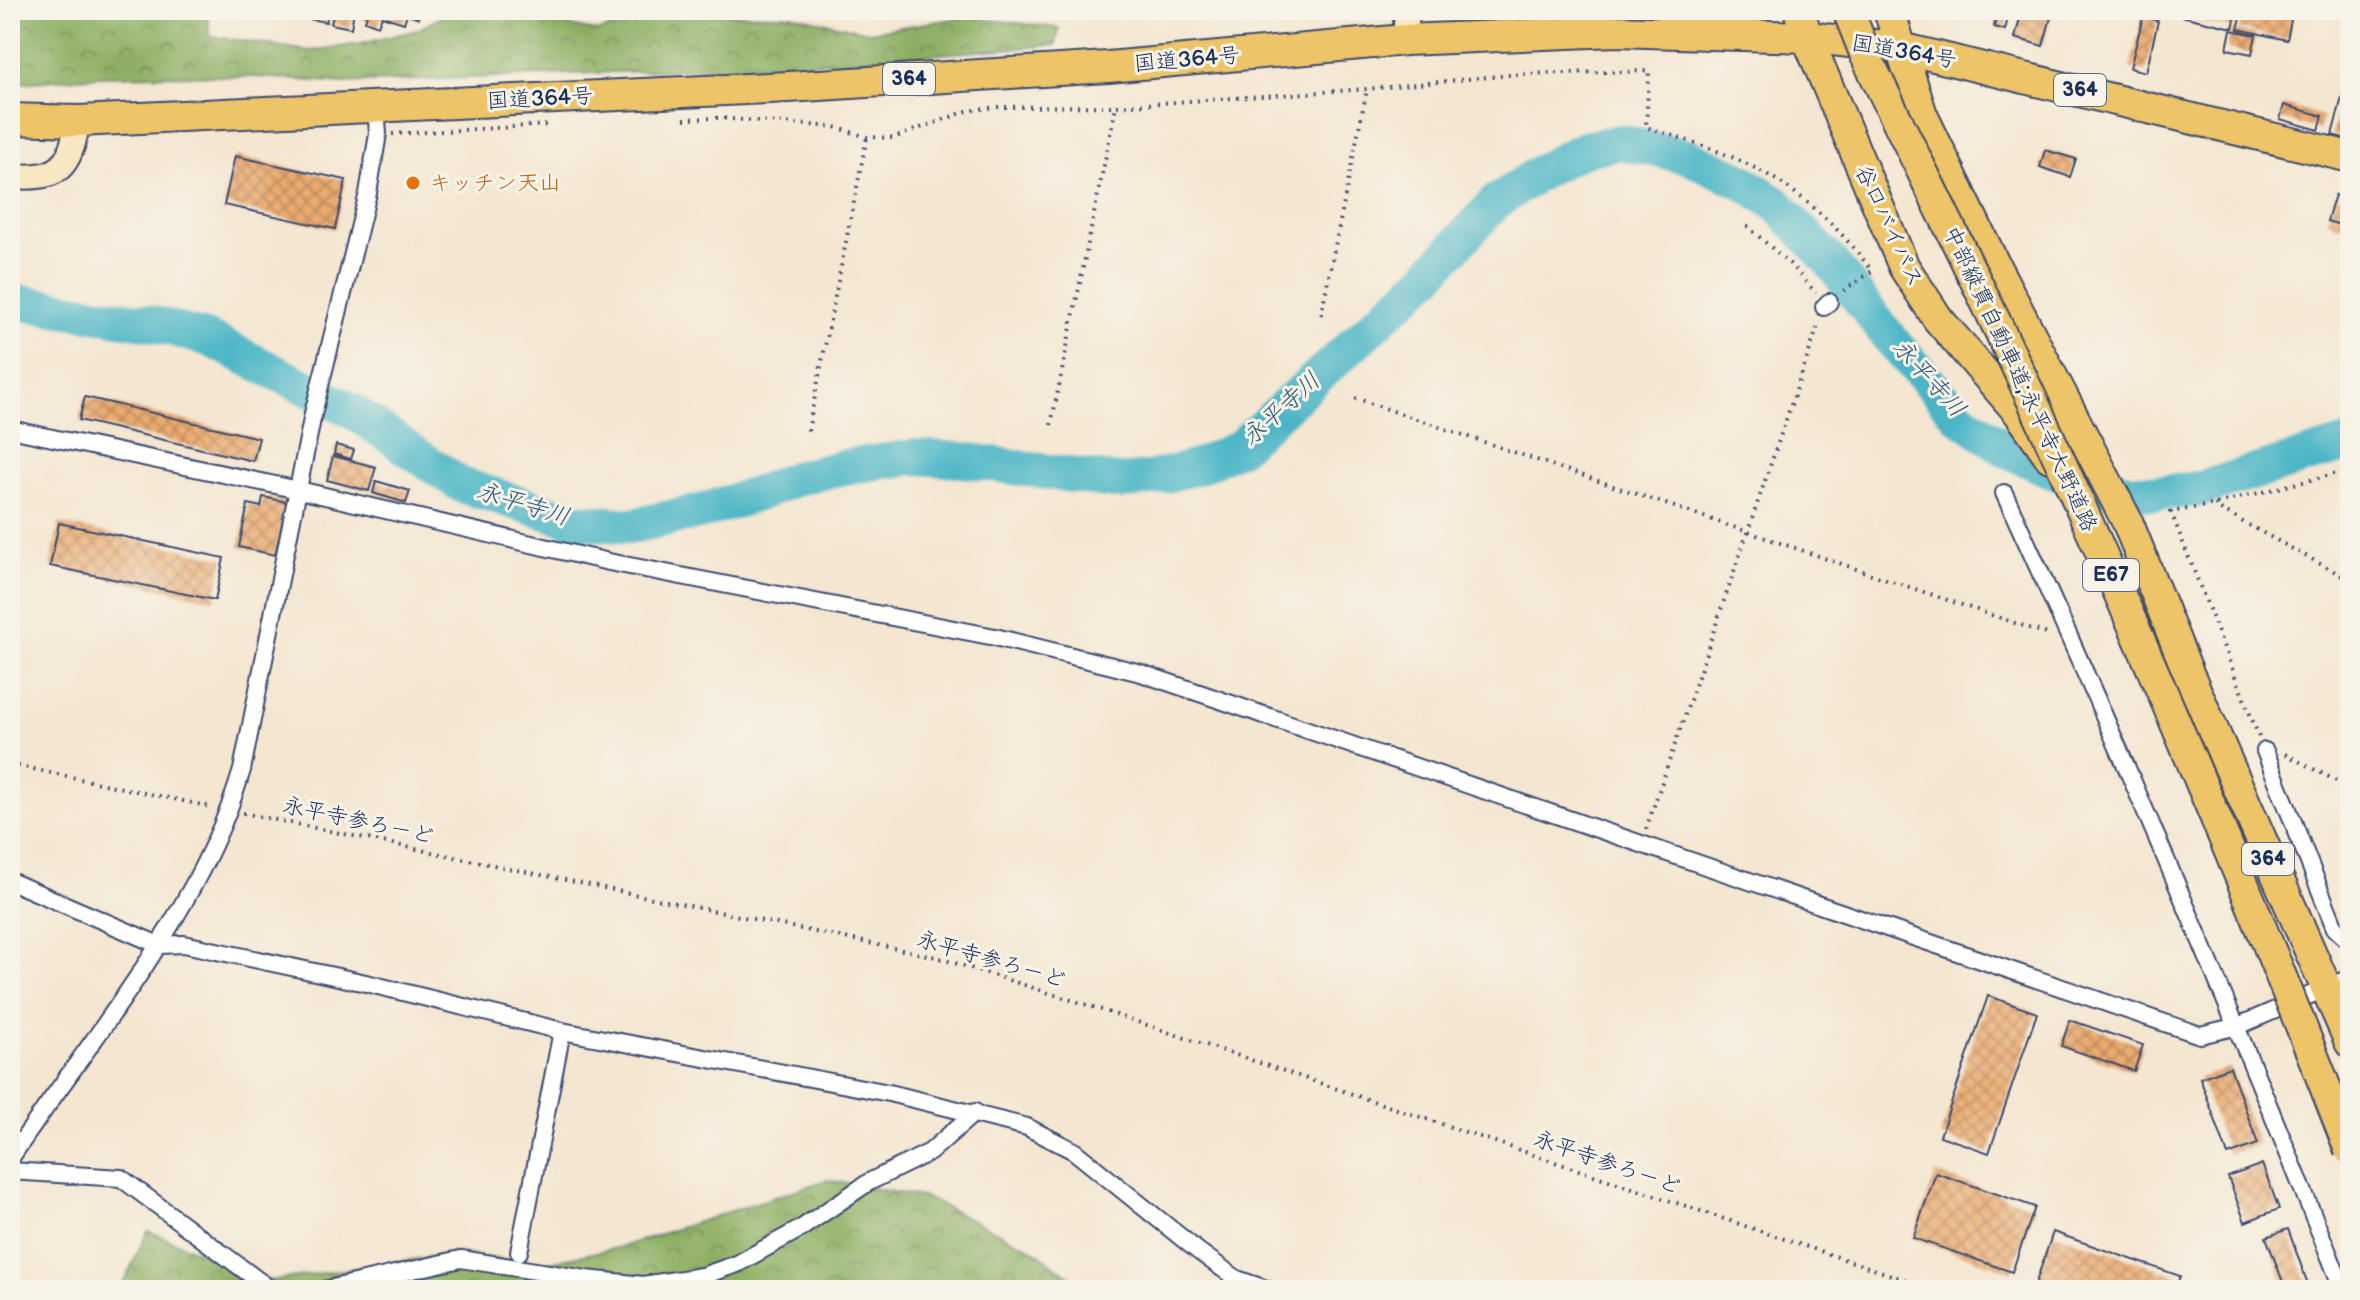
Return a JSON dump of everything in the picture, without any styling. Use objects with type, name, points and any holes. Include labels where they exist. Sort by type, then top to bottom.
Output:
[{"type":"highway","name":"中部縦貫自動車道;永平寺大野道路","points":[[1848,10],[1866,56],[2043,423],[2105,561],[2269,948],[2350,1150]]},
{"type":"highway","name":"谷口バイパス","points":[[1889,10],[1911,87],[1928,129],[2127,521],[2189,675],[2338,983],[2350,1042]]},
{"type":"highway","name":"谷口バイパス","points":[[1803,23],[1904,267],[1938,319],[2020,414],[2093,519],[2189,675]]},
{"type":"highway","name":"国道364号","points":[[10,119],[377,121],[788,87],[1108,67],[1406,25],[1616,31],[1803,23],[2350,157]]},
{"type":"street","points":[[10,176],[43,176],[59,169],[72,152],[78,121]]},
{"type":"street","points":[[10,1159],[159,945],[229,810],[242,770],[322,373],[368,193],[377,121]]},
{"type":"street","points":[[10,429],[299,490],[609,562],[995,637],[1141,673],[2200,1035],[2238,1026],[2338,983]]},
{"type":"street","points":[[2004,493],[2072,639],[2238,1026],[2343,1290]]},
{"type":"street","points":[[2265,751],[2335,928],[2350,942]]},
{"type":"street","points":[[10,881],[159,945],[184,944],[366,983],[562,1031],[975,1112],[1027,1127],[1074,1151],[1237,1279],[1269,1290]]},
{"type":"street","points":[[519,1252],[562,1031]]},
{"type":"street","points":[[324,1290],[461,1259],[643,1285],[702,1276],[737,1264],[800,1229],[869,1182],[930,1152],[975,1112]]},
{"type":"street","points":[[10,1171],[121,1178],[271,1290]]},
{"type":"path","points":[[681,119],[718,118],[835,127],[867,137],[893,138],[967,111],[996,107],[1116,106],[1367,89],[1519,74],[1649,71],[1646,127],[1754,167],[1795,193],[1853,244],[1872,271],[1826,304],[1642,843]]},
{"type":"path","points":[[1321,315],[1367,89]]},
{"type":"path","points":[[1051,425],[1116,106]]},
{"type":"path","points":[[377,121],[562,125]]},
{"type":"path","points":[[808,431],[867,137]]},
{"type":"path","points":[[1747,226],[1790,264],[1826,304]]},
{"type":"path","points":[[1355,398],[2056,637],[2072,639]]},
{"type":"path","points":[[2350,470],[2171,512],[2265,751],[2278,750],[2350,788]]},
{"type":"path","points":[[2215,504],[2350,580]]},
{"type":"path","name":"永平寺参ろーど","points":[[10,764],[936,957],[1936,1290]]},
{"type":"green space","points":[[10,10],[207,10],[210,36],[309,51],[361,44],[417,30],[441,17],[475,10],[546,20],[597,32],[647,18],[704,14],[792,15],[869,32],[966,17],[1059,28],[1056,45],[719,68],[343,83],[172,75],[100,76],[10,84]]},
{"type":"green space","points":[[827,1180],[926,1198],[1031,1248],[1088,1290],[120,1290],[148,1231],[270,1281],[456,1253],[534,1265],[621,1247]]},
{"type":"building","points":[[299,10],[329,10],[326,22],[298,17]]},
{"type":"building","points":[[334,10],[421,10],[418,18],[407,14],[404,23],[382,16],[378,26],[365,21],[367,15],[354,11],[351,28],[331,24]]},
{"type":"building","points":[[1998,10],[2010,10],[2005,30],[1994,27]]},
{"type":"building","points":[[2022,10],[2053,10],[2043,46],[2015,38]]},
{"type":"building","points":[[2182,10],[2237,10],[2233,28],[2181,16]]},
{"type":"building","points":[[2243,10],[2293,10],[2287,40],[2238,29]]},
{"type":"building","points":[[2143,17],[2158,21],[2146,72],[2130,68]]},
{"type":"building","points":[[2231,30],[2256,35],[2252,54],[2227,49]]},
{"type":"building","points":[[2350,72],[2350,140],[2332,135]]},
{"type":"building","points":[[2284,105],[2323,116],[2319,130],[2280,119]]},
{"type":"building","points":[[2045,150],[2076,159],[2070,177],[2040,167]]},
{"type":"building","points":[[235,156],[346,180],[335,229],[224,205]]},
{"type":"building","points":[[2335,195],[2350,200],[2350,228],[2327,221]]},
{"type":"building","points":[[85,397],[259,438],[253,461],[79,420]]},
{"type":"building","points":[[336,445],[354,450],[351,459],[334,454]]},
{"type":"building","points":[[333,456],[376,467],[369,491],[327,480]]},
{"type":"building","points":[[376,481],[410,491],[406,503],[373,493]]},
{"type":"building","points":[[263,497],[287,502],[275,555],[239,547],[248,504],[261,507]]},
{"type":"building","points":[[59,523],[224,558],[215,600],[50,566]]},
{"type":"building","points":[[1988,996],[2037,1013],[1989,1153],[1940,1136]]},
{"type":"building","points":[[2070,1020],[2143,1045],[2134,1071],[2061,1046]]},
{"type":"building","points":[[2230,1067],[2258,1144],[2228,1155],[2200,1078]]},
{"type":"building","points":[[2262,1164],[2279,1209],[2245,1222],[2228,1177]]},
{"type":"building","points":[[1936,1173],[2035,1207],[2012,1272],[1913,1238]]},
{"type":"building","points":[[2288,1229],[2310,1290],[2286,1290],[2266,1237]]},
{"type":"building","points":[[2053,1232],[2180,1276],[2175,1290],[2034,1288]]},
{"type":"waterway","name":"永平寺川","points":[[10,301],[151,323],[209,339],[351,410],[461,485],[575,521],[632,526],[703,511],[797,478],[914,457],[963,460],[1120,482],[1197,467],[1240,447],[1426,278],[1496,202],[1545,169],[1584,149],[1621,142],[1689,157],[1742,181],[1778,205],[1831,262],[1887,335],[1959,416],[2007,450],[2056,473],[2127,491],[2158,493],[2200,489],[2350,443]]},
{"type":"place","name":"キッチン天山","points":[[413,183]]}]
